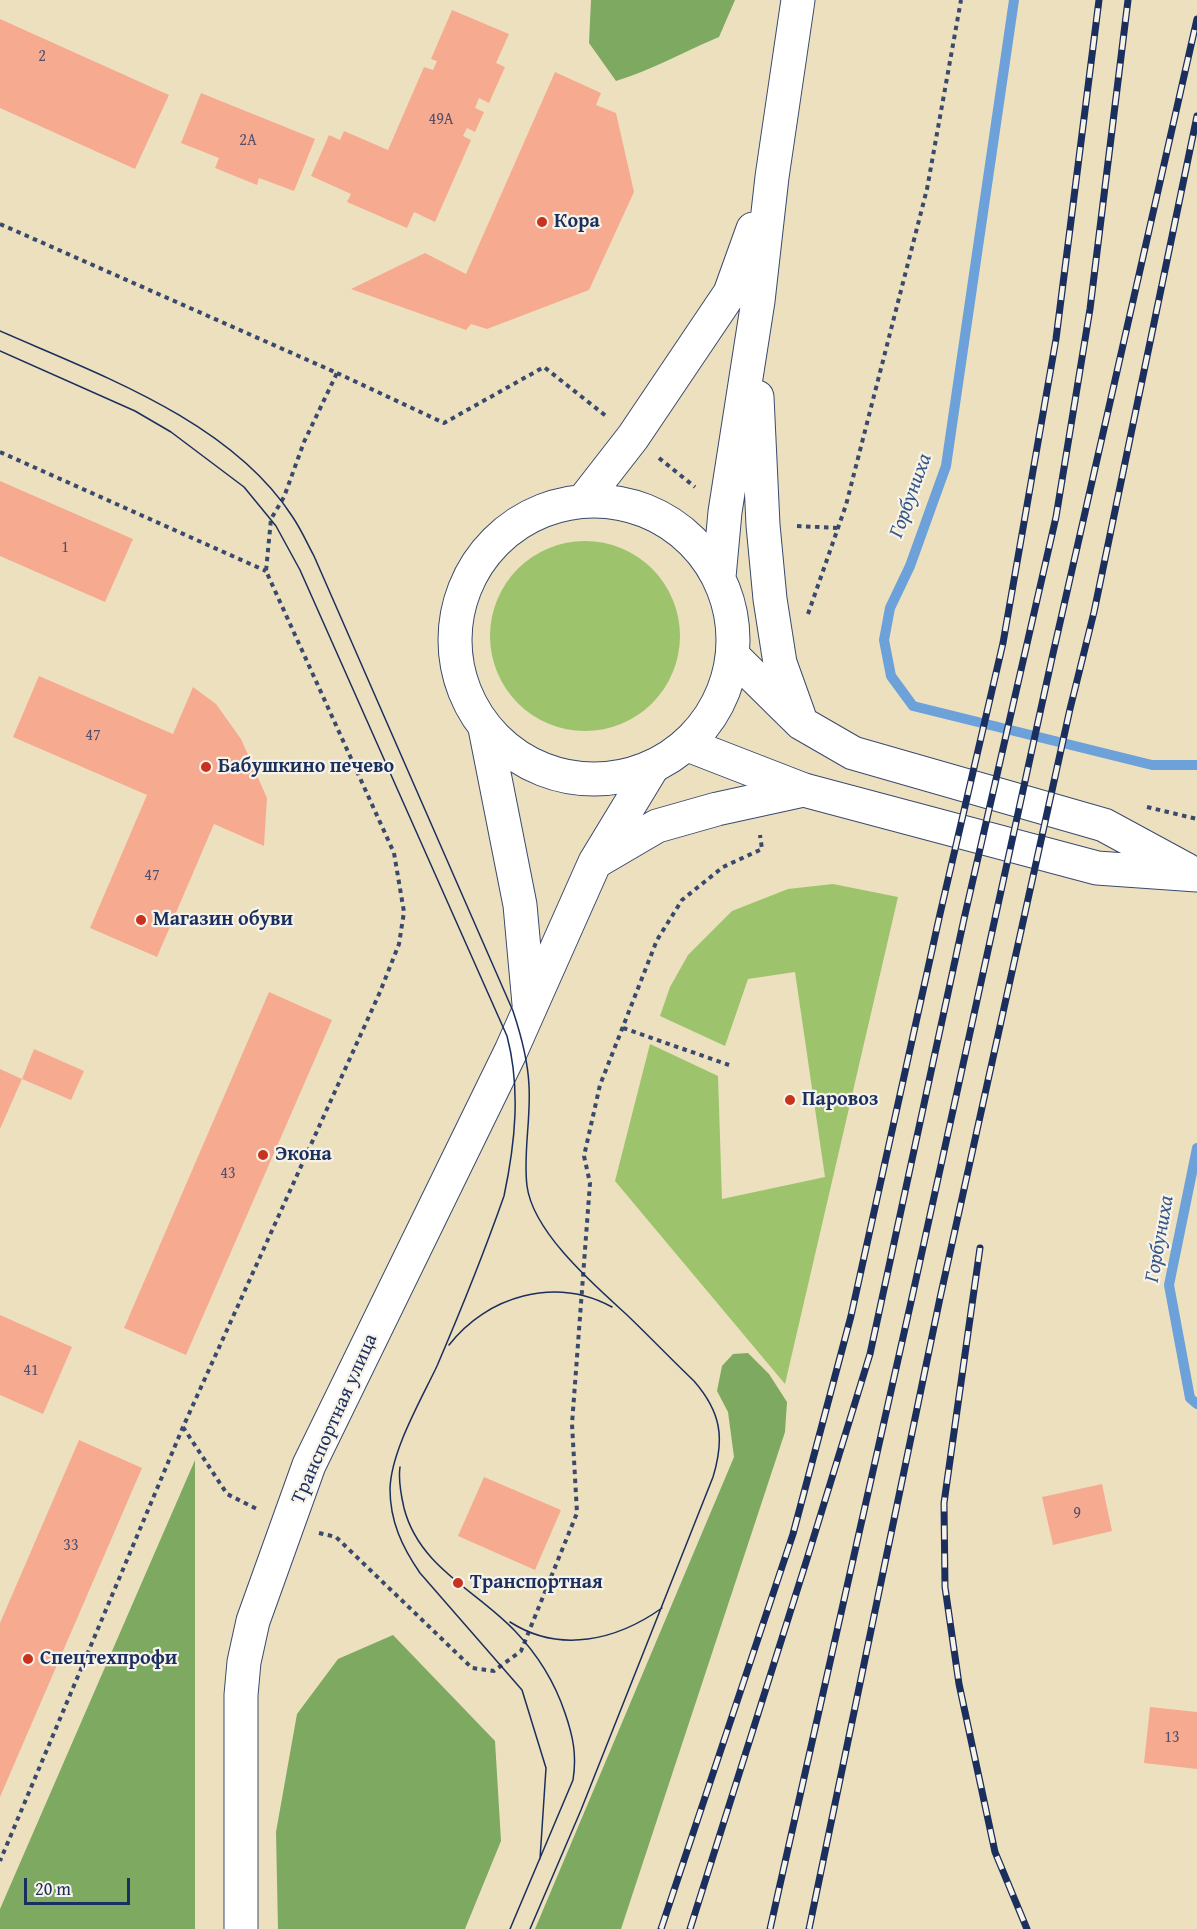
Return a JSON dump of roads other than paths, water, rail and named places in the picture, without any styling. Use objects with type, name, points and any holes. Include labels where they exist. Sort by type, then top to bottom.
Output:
[{"type":"main road","points":[[720,577],[724,512],[758,301],[772,177],[798,0]]},
{"type":"main road","points":[[584,500],[633,437],[730,293],[772,177]]},
{"type":"main road","points":[[758,301],[757,406],[763,525],[770,599],[780,663],[801,723]]},
{"type":"main road","points":[[584,500],[625,503],[663,518],[696,543],[720,577],[732,615],[734,656],[726,688],[710,719],[688,745],[652,768],[607,780],[561,776],[520,758],[485,728],[468,699],[457,668],[454,634],[463,592],[483,554],[514,525],[553,506],[584,500]]},
{"type":"main road","points":[[734,656],[801,723],[852,753],[1104,825],[1197,875]]},
{"type":"main road","points":[[485,728],[520,905],[529,1008]]},
{"type":"main road","points":[[688,745],[804,790],[1097,868],[1197,875]]},
{"type":"main road","name":"Транспортная улица","points":[[242,1929],[241,1695],[244,1662],[253,1621],[309,1465],[511,1051],[595,862],[652,768]]},
{"type":"main road","points":[[595,862],[657,826],[717,809],[804,790]]},
{"type":"waterway","name":"Горбуниха","points":[[1014,0],[946,466],[910,566],[890,608],[884,640],[891,676],[913,706],[1152,765],[1197,765]]},
{"type":"waterway","name":"Горбуниха","points":[[1197,1148],[1169,1285],[1190,1398],[1197,1404]]},
{"type":"tram line","points":[[0,331],[120,384],[199,427],[234,453],[266,483],[292,516],[314,556],[513,1011],[524,1048],[528,1076],[527,1186],[540,1221],[566,1256],[694,1381],[703,1392],[715,1415],[719,1450],[713,1477],[581,1810],[530,1929]]},
{"type":"tram line","points":[[0,351],[135,411],[171,432],[244,487],[276,526],[300,570],[507,1036],[514,1076],[515,1116],[504,1196],[455,1324],[401,1442],[390,1489],[395,1523],[420,1573],[522,1690],[546,1768],[540,1859]]},
{"type":"tram line","points":[[449,1345],[482,1314],[502,1303],[523,1296],[545,1292],[568,1293],[590,1298],[612,1307]]},
{"type":"tram line","points":[[400,1467],[401,1493],[411,1529],[435,1562],[500,1616],[531,1649],[556,1691],[574,1746],[573,1780],[510,1929]]},
{"type":"tram line","points":[[510,1622],[529,1632],[549,1638],[588,1639],[626,1628],[662,1608]]},
{"type":"railway","points":[[661,1929],[793,1534],[851,1316],[1003,643],[1056,339],[1099,0]]},
{"type":"railway","points":[[690,1929],[870,1354],[964,919],[1056,517],[1090,309],[1128,0]]},
{"type":"railway","points":[[770,1929],[913,1293],[1052,658],[1197,19]]},
{"type":"railway","points":[[809,1929],[940,1298],[1070,709],[1094,612],[1197,116]]},
{"type":"railway","points":[[980,1248],[944,1503],[945,1587],[959,1684],[995,1852],[1027,1929]]},
{"type":"place","name":"Кора","points":[[542,222]]},
{"type":"place","name":"Бабушкино печево","points":[[206,767]]},
{"type":"place","name":"Магазин обуви","points":[[141,920]]},
{"type":"place","name":"Паровоз","points":[[790,1100]]},
{"type":"place","name":"Экона","points":[[263,1155]]},
{"type":"place","name":"Транспортная","points":[[458,1583]]},
{"type":"place","name":"Спецтехпрофи","points":[[28,1659]]}]
